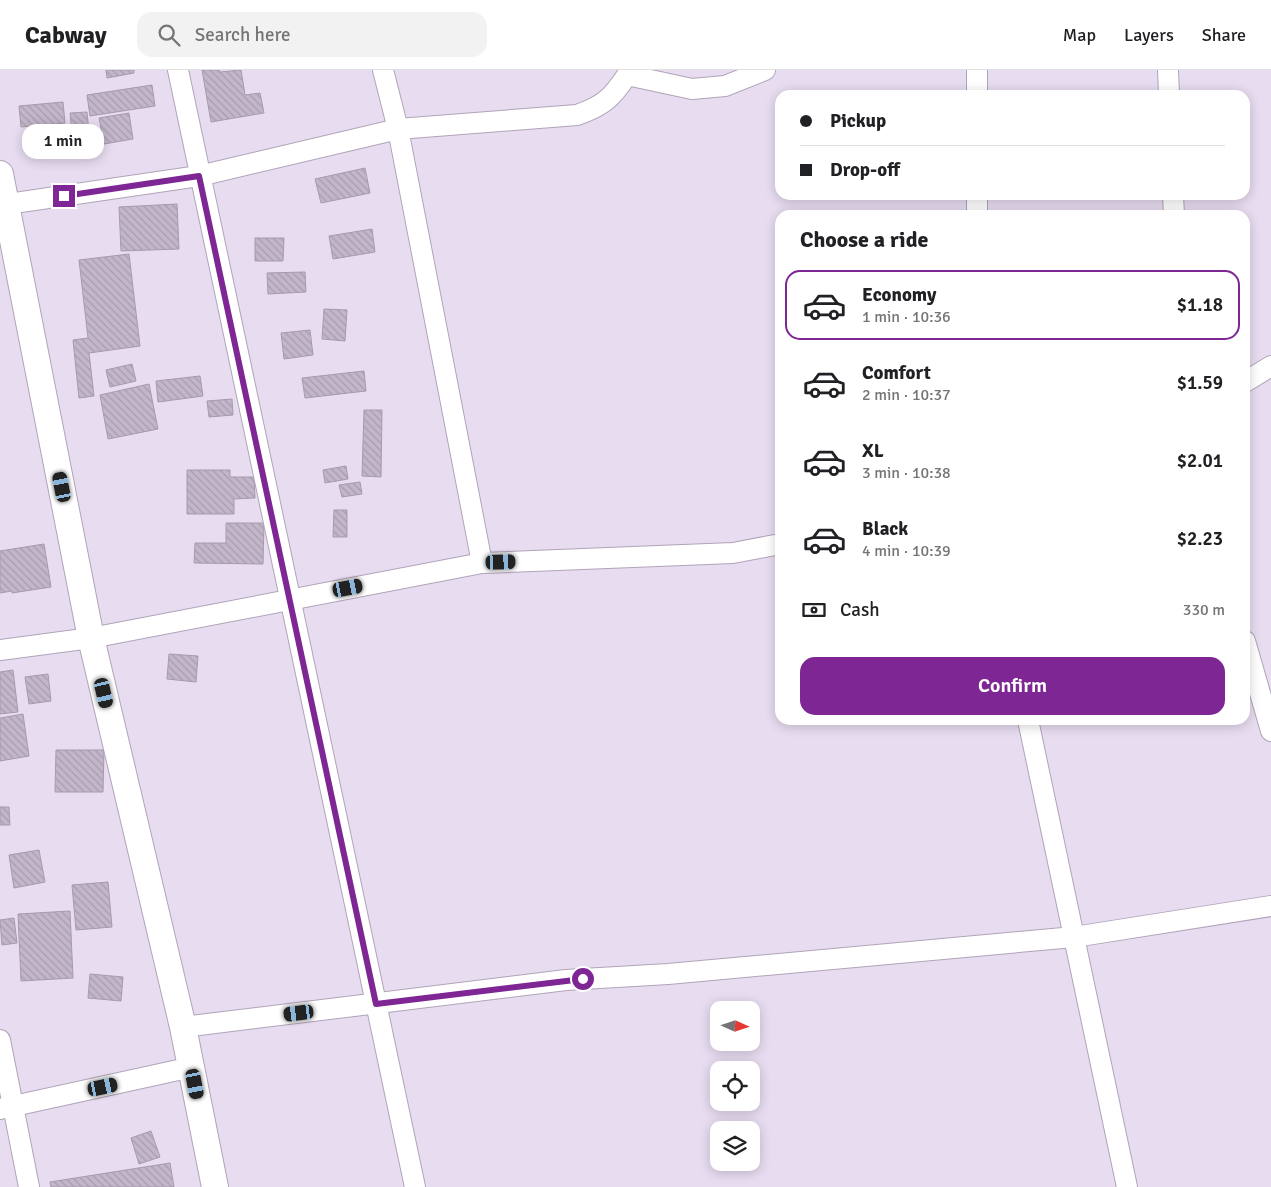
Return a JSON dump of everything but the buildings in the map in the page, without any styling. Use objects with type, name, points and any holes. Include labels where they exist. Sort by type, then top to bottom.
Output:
[{"type":"street","points":[[178,70],[415,1187]]},
{"type":"street","points":[[383,70],[398,129],[482,563]]},
{"type":"street","points":[[3,205],[199,176],[398,129],[577,115],[598,108],[615,94],[626,72],[692,90],[725,86],[765,70]]},
{"type":"street","points":[[977,70],[977,90]]},
{"type":"street","points":[[1168,70],[1169,90]]},
{"type":"street","points":[[0,174],[3,205],[91,638],[183,1027],[215,1187]]},
{"type":"street","points":[[1250,379],[1271,366]]},
{"type":"street","points":[[0,650],[91,638],[482,563],[733,553],[775,545]]},
{"type":"street","points":[[1250,658],[1271,731]]},
{"type":"street","points":[[1029,725],[1127,1187]]},
{"type":"street","points":[[183,1027],[566,980],[668,974],[1074,938],[1271,906]]},
{"type":"street","points":[[0,1040],[7,1108],[29,1187]]},
{"type":"street","points":[[7,1108],[192,1068]]},
{"type":"route","points":[[64,196],[199,176],[376,1004],[583,979]]}]
